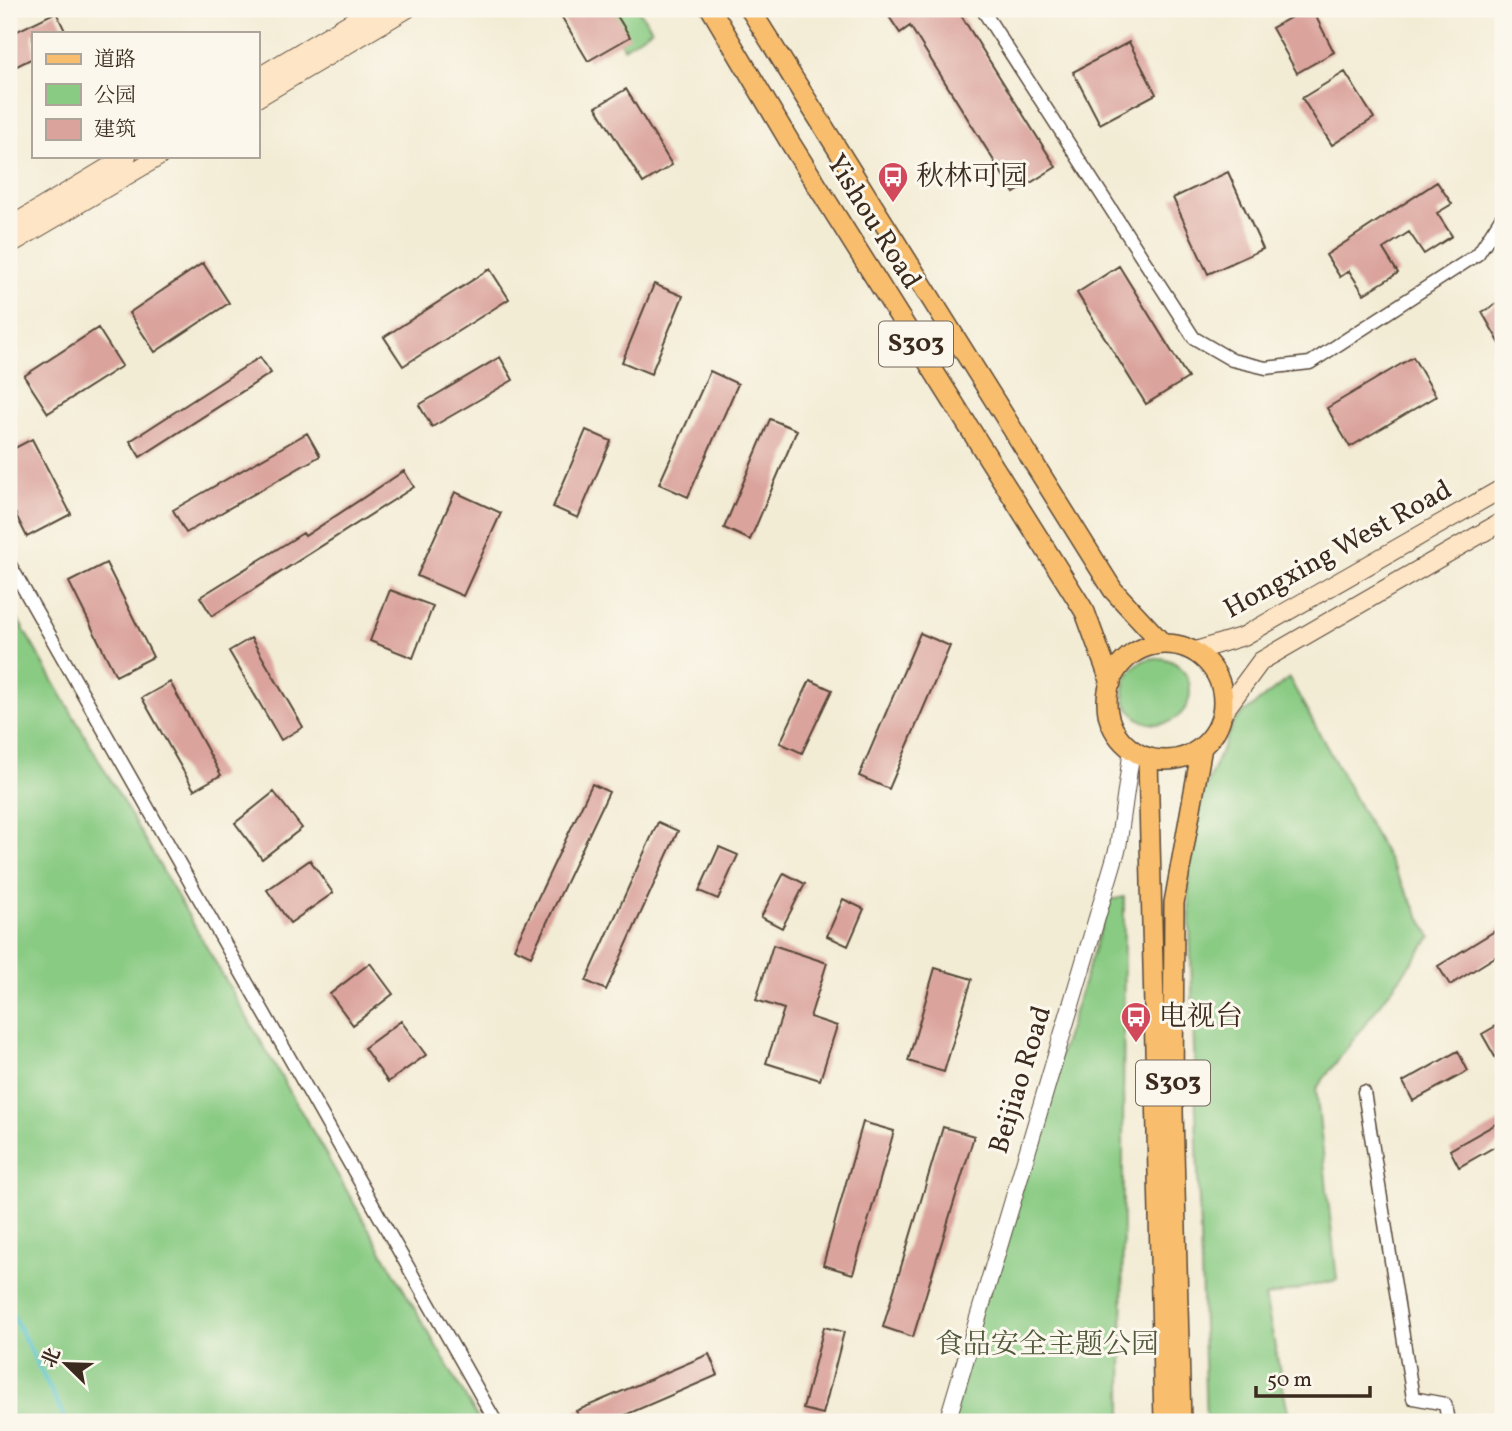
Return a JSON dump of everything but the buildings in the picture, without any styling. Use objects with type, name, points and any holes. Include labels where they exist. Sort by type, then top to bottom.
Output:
[{"type":"main road","points":[[259,77],[373,9]]},
{"type":"main road","points":[[259,97],[407,9]]},
{"type":"main road","name":"Yishou Road","points":[[711,9],[791,144],[1085,611],[1111,683]]},
{"type":"main road","name":"Yishou Road","points":[[750,9],[1114,590],[1163,644]]},
{"type":"main road","points":[[9,227],[124,158]]},
{"type":"main road","points":[[9,245],[157,158]]},
{"type":"main road","name":"Hongxing West Road","points":[[1195,651],[1244,636],[1503,488]]},
{"type":"main road","points":[[1222,714],[1223,694],[1217,675],[1195,651],[1163,644],[1146,647],[1131,655],[1119,668],[1111,683],[1107,701],[1110,720],[1119,736],[1140,754],[1167,760],[1186,757],[1202,747],[1215,732],[1222,714],[1261,661],[1503,520]]},
{"type":"main road","name":"S303","points":[[1181,1422],[1173,1111],[1174,903],[1202,747]]},
{"type":"main road","points":[[1140,754],[1164,1422]]},
{"type":"street","points":[[982,9],[1194,338],[1232,360],[1266,368],[1310,363],[1478,254],[1503,215]]},
{"type":"street","points":[[9,563],[496,1422]]},
{"type":"street","name":"Beijiao Road","points":[[947,1422],[1118,847],[1140,754]]},
{"type":"street","points":[[1364,1092],[1413,1398],[1446,1404],[1448,1422]]},
{"type":"green space","points":[[598,9],[638,9],[652,29],[624,48]]},
{"type":"green space","points":[[9,604],[480,1422],[9,1422]]},
{"type":"green space","points":[[1150,658],[1164,658],[1176,663],[1185,672],[1190,691],[1188,704],[1181,715],[1164,724],[1150,724],[1138,719],[1129,710],[1124,698],[1124,684],[1129,672],[1138,663]]},
{"type":"green space","points":[[1289,678],[1431,937],[1316,1089],[1337,1280],[1265,1297],[1290,1422],[1206,1422],[1188,863],[1204,791],[1234,721]]},
{"type":"green space","name":"食品安全主题公园","points":[[1124,897],[1122,1422],[942,1422],[1110,900]]},
{"type":"waterway","points":[[9,1308],[67,1422]]},
{"type":"place","name":"秋林可园","points":[[893,204]]},
{"type":"place","name":"电视台","points":[[1136,1044]]}]
